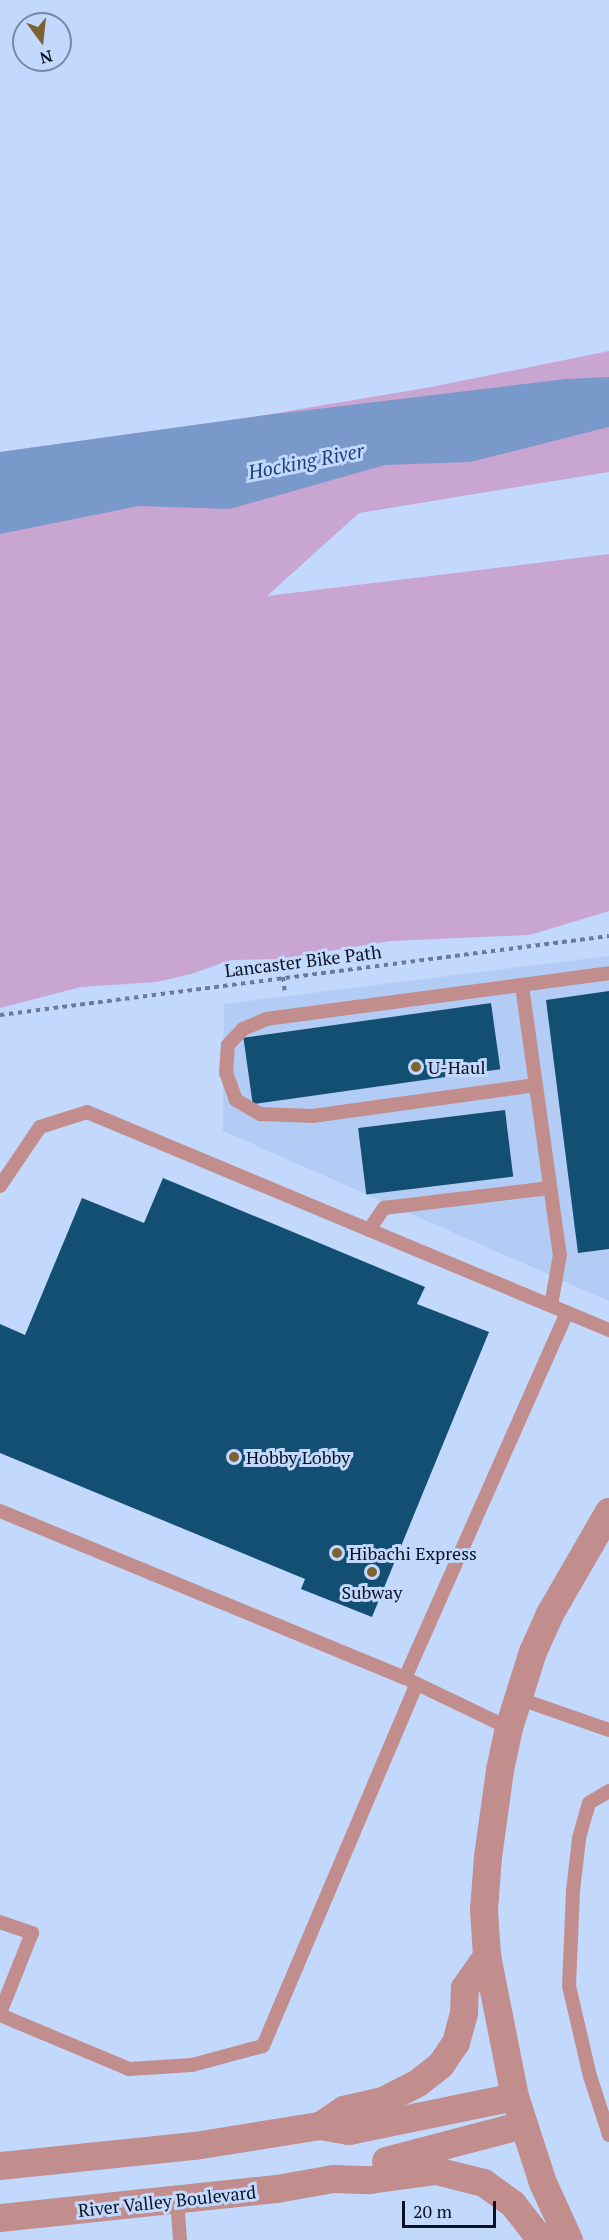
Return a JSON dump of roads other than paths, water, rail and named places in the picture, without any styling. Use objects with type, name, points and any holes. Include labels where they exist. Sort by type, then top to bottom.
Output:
[{"type":"street","points":[[569,2240],[543,2183],[515,2097],[487,1956],[484,1910],[488,1857],[509,1728],[520,1699],[532,1652],[550,1614],[609,1512]]},
{"type":"street","points":[[320,2126],[344,2110],[383,2101],[418,2083],[441,2065],[456,2043],[465,2013],[465,1988],[487,1956]]},
{"type":"street","points":[[0,2166],[195,2146],[320,2126],[349,2131],[515,2097]]},
{"type":"street","name":"River Valley Boulevard","points":[[333,2180],[363,2165],[403,2158],[523,2125]]},
{"type":"street","name":"River Valley Boulevard","points":[[0,2218],[277,2189],[333,2180],[369,2180],[436,2171],[484,2182],[513,2204],[541,2240]]},
{"type":"lane","points":[[536,1085],[314,1116],[260,1114],[236,1100],[226,1073],[228,1045],[243,1029],[266,1018],[609,973]]},
{"type":"lane","points":[[522,986],[560,1255],[551,1305]]},
{"type":"lane","points":[[0,1186],[40,1127],[87,1112],[609,1330]]},
{"type":"lane","points":[[369,1230],[384,1209],[550,1188]]},
{"type":"lane","points":[[0,1922],[32,1933],[0,2014],[129,2068],[192,2065],[263,2046],[411,1681],[567,1312]]},
{"type":"lane","points":[[0,1511],[411,1681],[509,1728]]},
{"type":"lane","points":[[520,1699],[609,1730]]},
{"type":"lane","points":[[609,1791],[589,1803],[579,1839],[573,1891],[569,1986],[590,2076],[609,2135]]},
{"type":"lane","points":[[177,2199],[180,2240]]},
{"type":"water","name":"Hocking River","points":[[609,377],[609,427],[470,462],[385,465],[230,509],[139,506],[0,534],[0,452],[259,416],[566,379]]},
{"type":"place","name":"U-Haul","points":[[416,1067]]},
{"type":"place","name":"Hobby Lobby","points":[[234,1457]]},
{"type":"place","name":"Hibachi Express","points":[[337,1553]]},
{"type":"place","name":"Subway","points":[[372,1572]]}]
